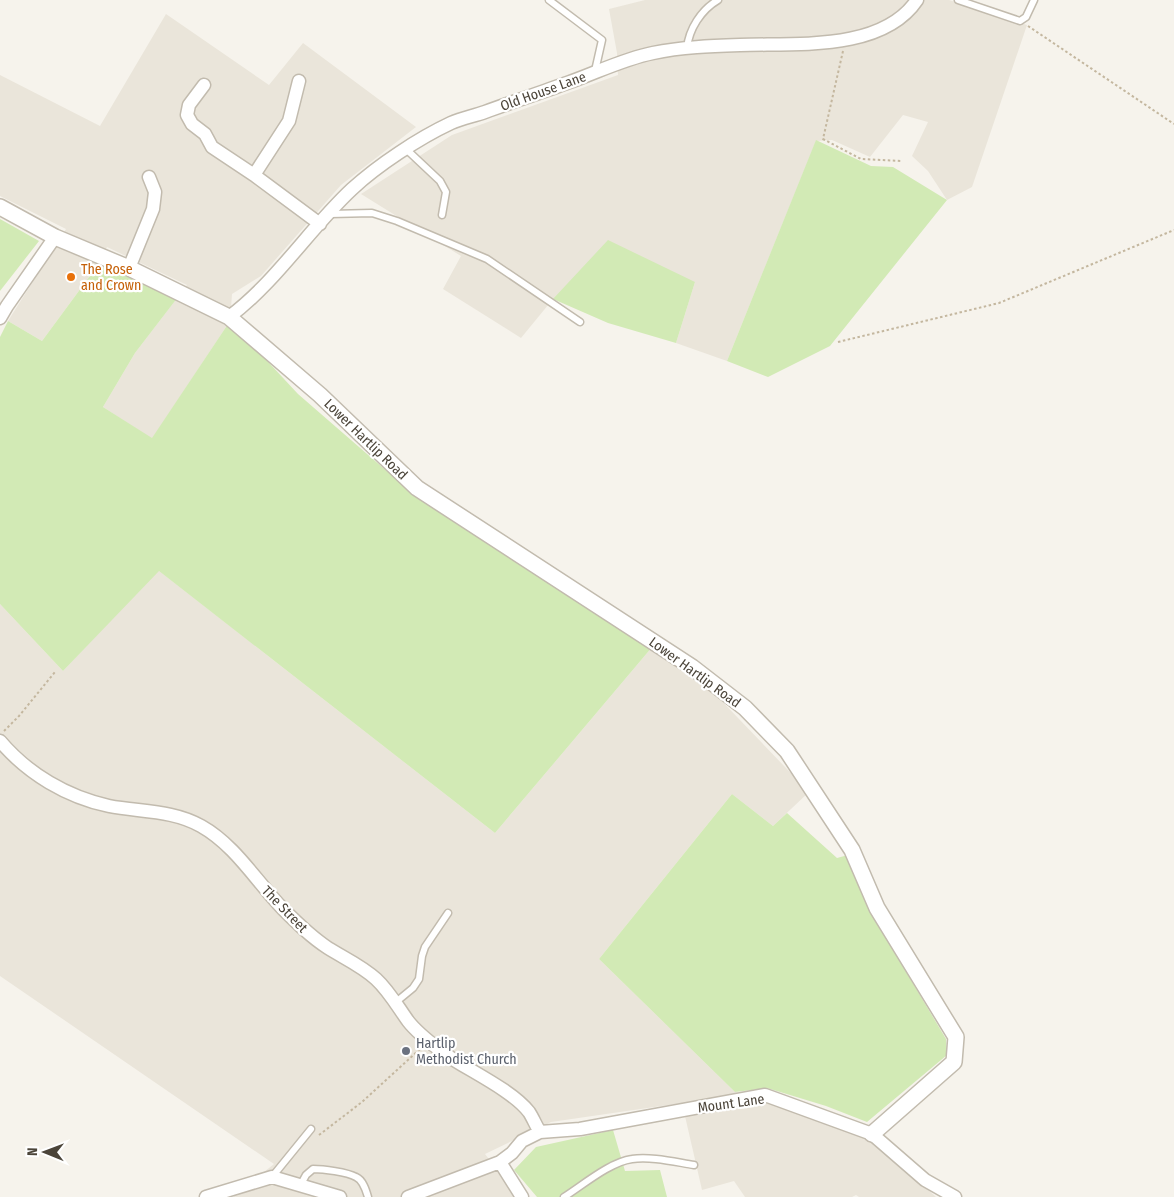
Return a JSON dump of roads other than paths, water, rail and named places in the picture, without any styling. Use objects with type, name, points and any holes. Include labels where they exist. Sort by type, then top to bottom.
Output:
[{"type":"street","name":"Old House Lane","points":[[229,317],[243,306],[275,274],[353,188],[406,149],[454,122],[652,53],[687,48],[808,44],[846,39],[885,27],[900,18],[918,0]]},
{"type":"street","points":[[254,175],[289,120],[299,81]]},
{"type":"street","points":[[204,85],[189,105],[187,115],[192,124],[205,134],[212,147],[324,219]]},
{"type":"street","points":[[129,268],[153,209],[155,192],[148,177]]},
{"type":"street","points":[[0,208],[55,237],[6,306],[0,318]]},
{"type":"street","name":"Lower Hartlip Road","points":[[55,237],[129,268],[229,317],[320,395],[417,488],[692,667],[745,708],[787,751],[852,850],[877,908],[956,1036],[954,1062],[872,1134]]},
{"type":"street","name":"The Street","points":[[0,741],[11,754],[42,779],[66,792],[109,806],[165,813],[186,818],[213,833],[238,856],[281,906],[308,933],[376,978],[396,1002],[409,1022],[429,1041],[520,1103],[540,1132]]},
{"type":"street","name":"Mount Lane","points":[[540,1132],[580,1129],[765,1095],[872,1134],[925,1180],[955,1197]]},
{"type":"street","points":[[408,1197],[500,1162],[522,1141],[540,1132]]},
{"type":"street","points":[[500,1162],[522,1197]]},
{"type":"street","points":[[206,1197],[272,1176],[340,1197]]},
{"type":"lane","points":[[549,0],[602,40],[595,72]]},
{"type":"lane","points":[[958,0],[1020,20],[1026,17],[1034,0]]},
{"type":"lane","points":[[687,48],[692,28],[715,1]]},
{"type":"lane","points":[[406,149],[440,181],[446,192],[442,215]]},
{"type":"lane","points":[[324,219],[372,213],[397,221],[487,260],[580,322]]},
{"type":"lane","points":[[396,1002],[413,988],[419,979],[425,947],[448,913]]},
{"type":"lane","points":[[272,1176],[311,1129]]},
{"type":"lane","points":[[564,1197],[612,1166],[633,1158],[669,1160],[694,1165]]},
{"type":"lane","points":[[300,1186],[312,1169],[324,1169],[356,1176],[362,1182],[368,1197]]},
{"type":"place","name":"The Rose and Crown","points":[[71,277]]},
{"type":"place","name":"Hartlip Methodist Church","points":[[406,1051]]}]
